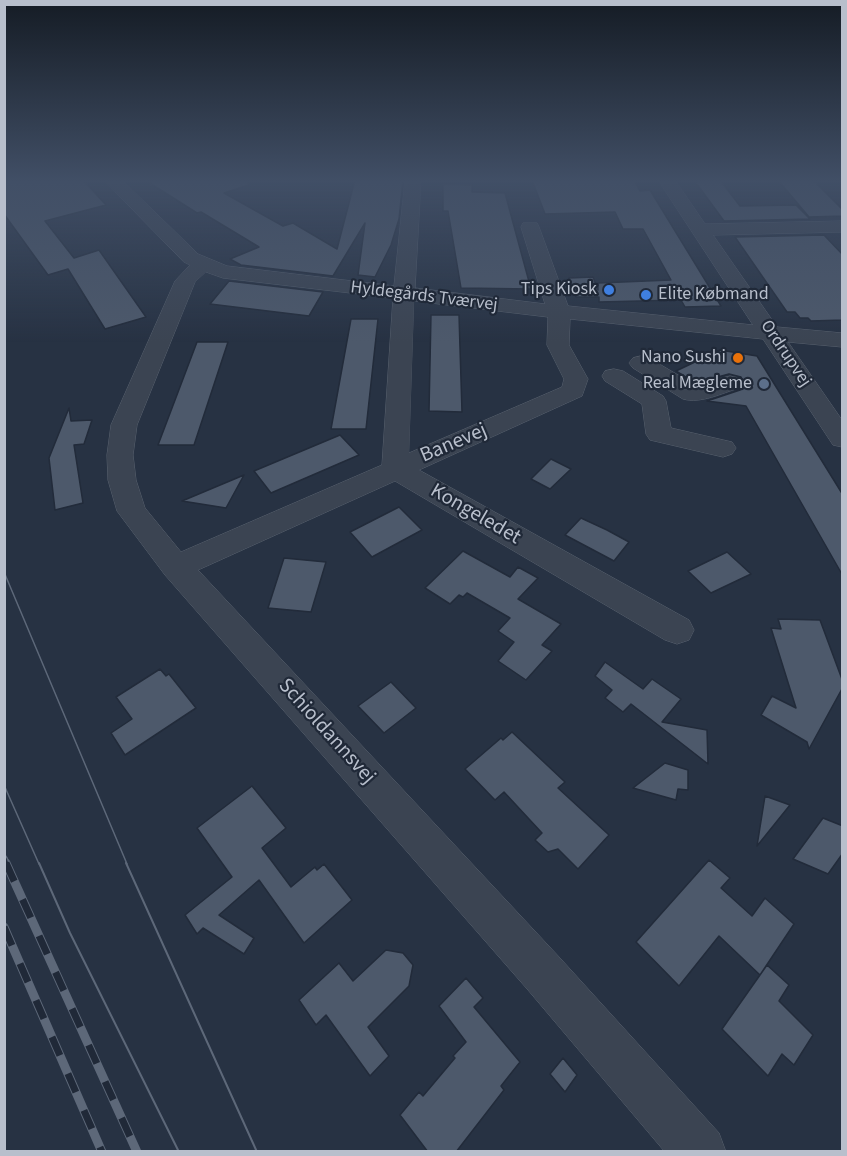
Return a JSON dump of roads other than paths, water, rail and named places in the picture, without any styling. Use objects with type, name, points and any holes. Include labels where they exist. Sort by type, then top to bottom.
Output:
[{"type":"street","name":"Hyldegårds Tværvej","points":[[167,234],[191,258],[203,266],[245,276],[559,312],[843,339]]},
{"type":"street","points":[[394,469],[409,234]]},
{"type":"street","name":"Banevej","points":[[176,567],[573,391],[576,379],[558,345],[559,312],[532,234]]},
{"type":"street","name":"Ordrupvej","points":[[701,234],[843,439]]},
{"type":"street","name":"Schioldannsvej","points":[[203,266],[191,274],[178,297],[124,425],[120,455],[123,480],[132,511],[176,567],[544,974],[700,1152]]},
{"type":"street","points":[[641,363],[692,394],[730,383]]},
{"type":"street","points":[[614,376],[654,401],[659,434],[723,448]]},
{"type":"street","name":"Kongeledet","points":[[394,469],[677,630]]},
{"type":"tram line","points":[[4,572],[127,864]]},
{"type":"tram line","points":[[4,785],[39,864]]},
{"type":"tram line","points":[[39,863],[70,933],[179,1152]]},
{"type":"tram line","points":[[126,863],[257,1152]]},
{"type":"railway","points":[[4,859],[6,864]]},
{"type":"railway","points":[[6,863],[137,1152]]},
{"type":"railway","points":[[4,927],[102,1152]]},
{"type":"place","name":"Tips Kiosk","points":[[609,290]]},
{"type":"place","name":"Elite Købmand","points":[[646,295]]},
{"type":"place","name":"Nano Sushi","points":[[738,358]]},
{"type":"place","name":"Real Mægleme","points":[[764,384]]}]
